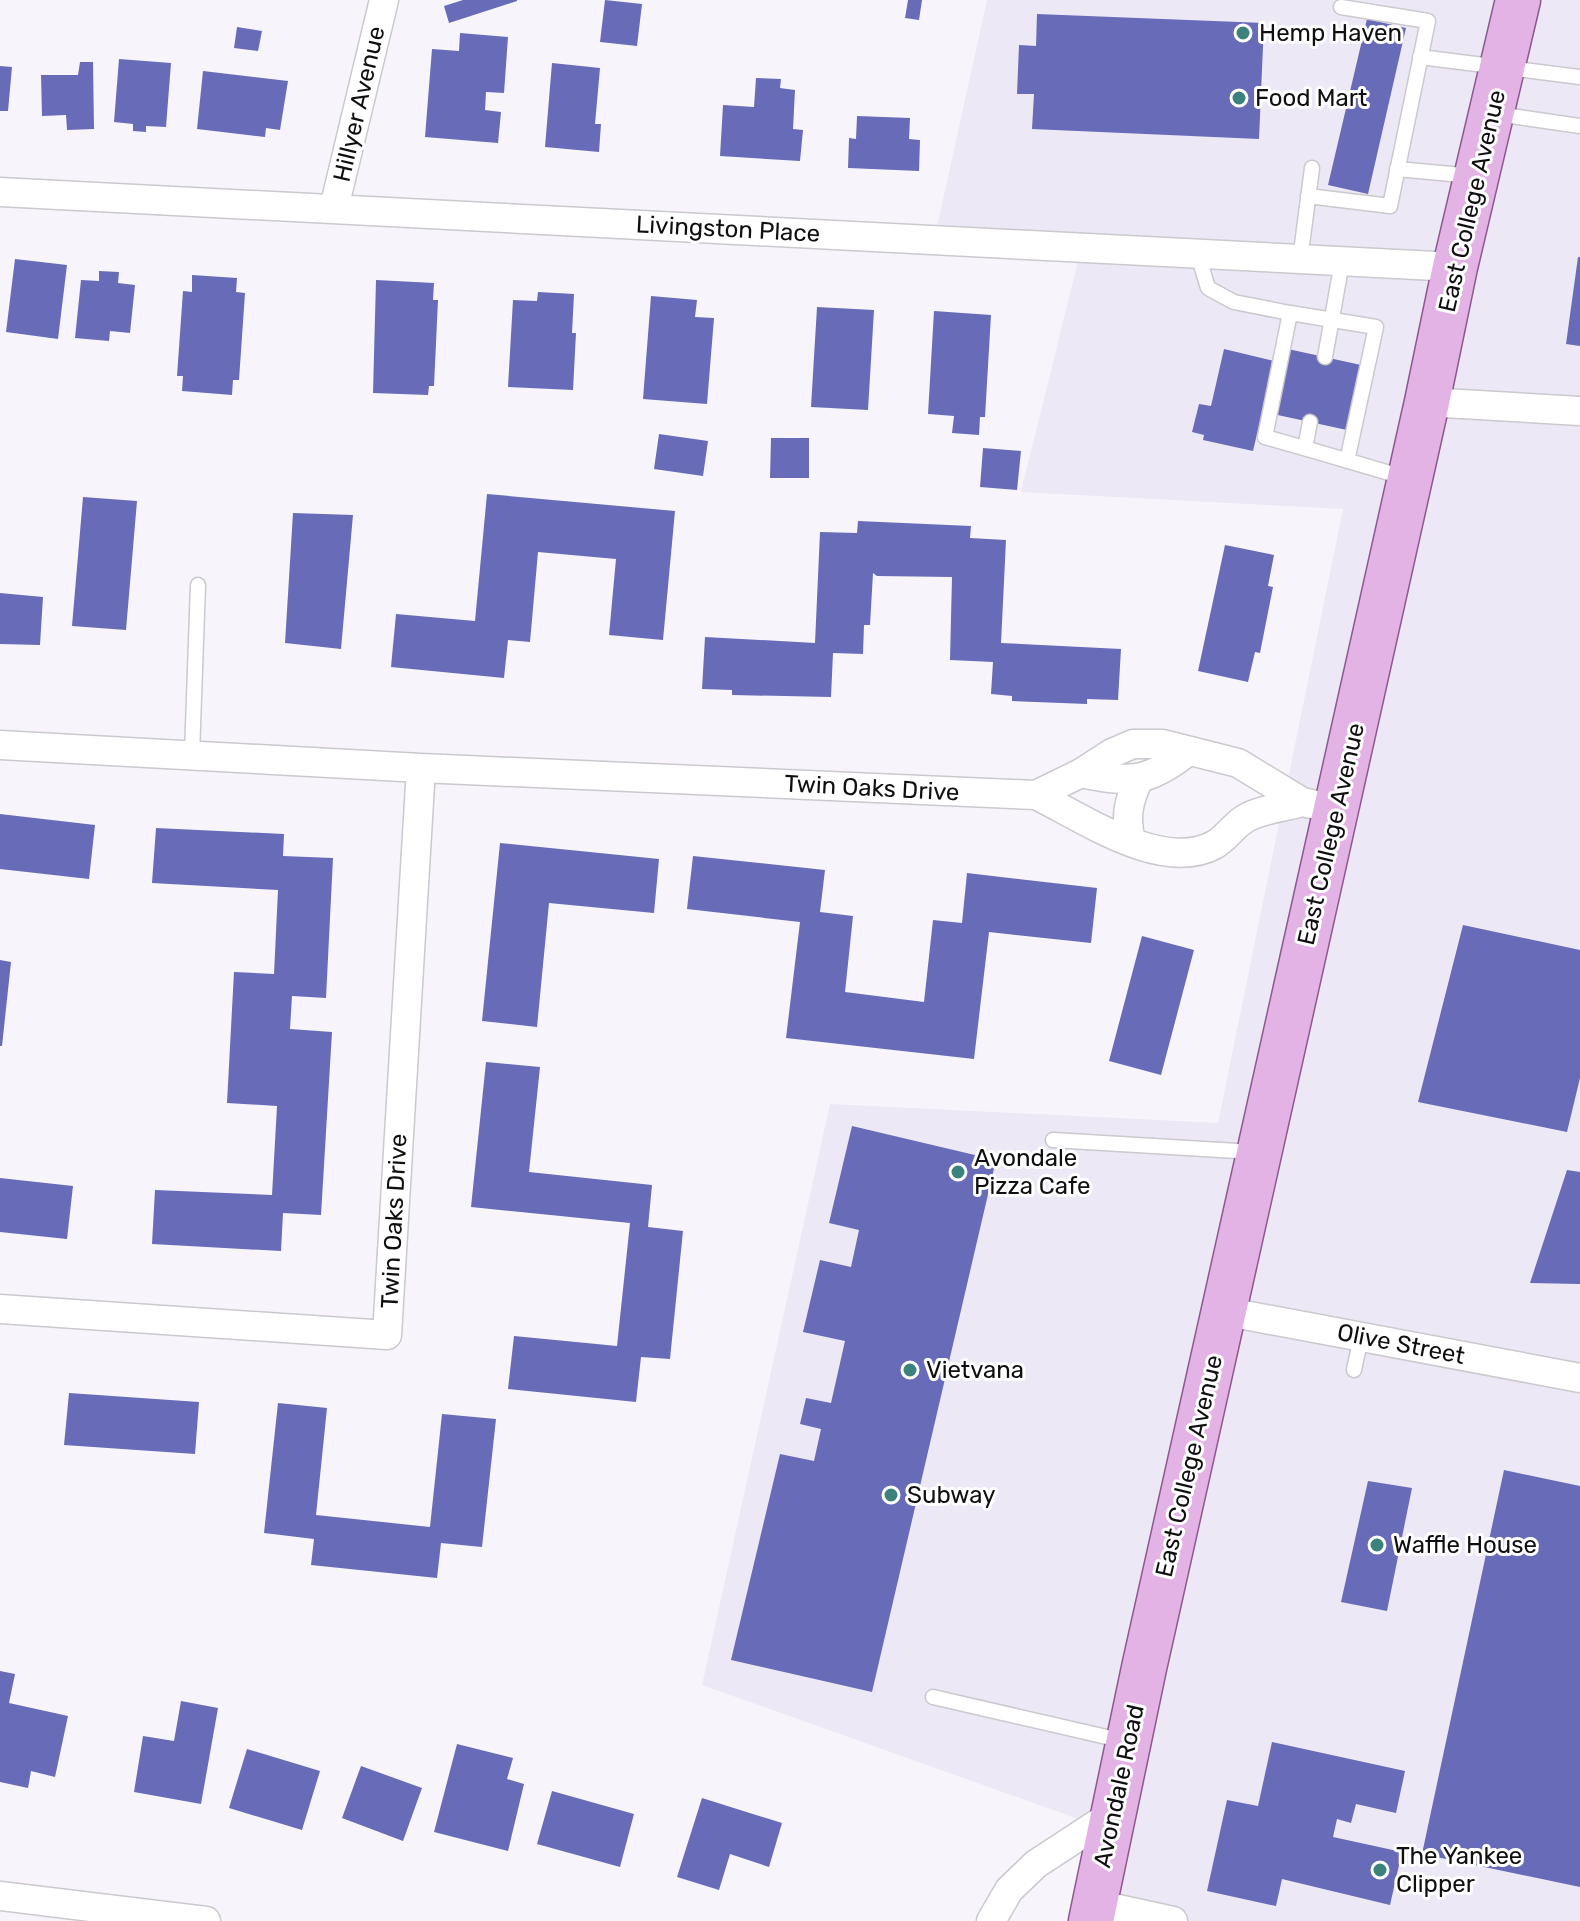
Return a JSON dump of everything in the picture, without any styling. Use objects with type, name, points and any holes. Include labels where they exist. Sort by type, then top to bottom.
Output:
[{"type":"main road","name":"East College Avenue","points":[[1144,1668],[1259,1152],[1319,806],[1410,479],[1455,267],[1518,0]]},
{"type":"main road","name":"Avondale Road","points":[[1093,1912],[1144,1668]]},
{"type":"street","name":"Hillyer Avenue","points":[[334,208],[384,0]]},
{"type":"street","name":"Livingston Place","points":[[0,192],[1455,267]]},
{"type":"street","points":[[1427,402],[1580,411]]},
{"type":"street","name":"Twin Oaks Drive","points":[[1036,795],[1133,744],[1163,744],[1238,763],[1319,806]]},
{"type":"street","name":"Twin Oaks Drive","points":[[0,745],[421,768],[1036,795],[1153,850],[1187,853],[1215,844],[1247,817],[1319,806]]},
{"type":"street","points":[[1081,773],[1109,779],[1139,779],[1164,769],[1187,752]]},
{"type":"street","name":"Twin Oaks Drive","points":[[0,1309],[387,1335],[421,768]]},
{"type":"street","points":[[1131,841],[1127,823],[1129,798],[1139,779]]},
{"type":"street","name":"Olive Street","points":[[1223,1311],[1580,1378]]},
{"type":"street","points":[[991,1921],[1009,1890],[1036,1864],[1114,1813]]},
{"type":"street","points":[[0,1896],[206,1921]]},
{"type":"street","points":[[1093,1912],[1173,1921]]},
{"type":"lane","points":[[1308,196],[1390,206],[1428,21],[1341,7]]},
{"type":"lane","points":[[1420,57],[1580,77]]},
{"type":"lane","points":[[1491,113],[1580,126]]},
{"type":"lane","points":[[1300,260],[1312,168]]},
{"type":"lane","points":[[1397,169],[1476,176]]},
{"type":"lane","points":[[1198,255],[1208,288],[1234,302],[1376,327],[1347,461]]},
{"type":"lane","points":[[1325,357],[1342,262]]},
{"type":"lane","points":[[1290,313],[1265,437],[1410,479]]},
{"type":"lane","points":[[1305,448],[1310,422]]},
{"type":"lane","points":[[192,754],[198,585]]},
{"type":"lane","points":[[1053,1140],[1259,1152]]},
{"type":"lane","points":[[1354,1370],[1361,1337]]},
{"type":"lane","points":[[933,1697],[1129,1742]]},
{"type":"shaded area","points":[[987,0],[1580,0],[1580,1921],[1098,1921],[1118,1833],[702,1685],[830,1104],[1218,1123],[1343,509],[1021,492],[1080,253],[933,245]]},
{"type":"building","points":[[463,0],[517,1],[449,23],[444,6]]},
{"type":"building","points":[[605,0],[642,4],[637,46],[600,42]]},
{"type":"building","points":[[908,0],[922,0],[919,20],[905,18]]},
{"type":"building","points":[[1037,14],[1264,23],[1259,139],[1032,129],[1034,94],[1017,94],[1019,45],[1036,46]]},
{"type":"building","points":[[1367,19],[1406,28],[1368,194],[1328,185]]},
{"type":"building","points":[[237,27],[262,31],[258,51],[234,48]]},
{"type":"building","points":[[460,33],[508,37],[504,93],[486,92],[485,110],[501,112],[498,143],[425,137],[432,49],[459,51]]},
{"type":"building","points":[[119,59],[171,63],[166,127],[146,126],[146,132],[133,131],[133,124],[114,122]]},
{"type":"building","points":[[80,62],[93,62],[94,129],[67,130],[66,115],[42,116],[41,75],[78,75]]},
{"type":"building","points":[[552,63],[600,68],[595,124],[601,124],[599,152],[545,147]]},
{"type":"building","points":[[0,66],[12,67],[8,111],[0,111]]},
{"type":"building","points":[[203,71],[288,81],[280,130],[266,128],[265,137],[197,129]]},
{"type":"building","points":[[756,78],[781,79],[780,88],[795,90],[793,129],[803,130],[800,161],[720,156],[723,105],[754,107]]},
{"type":"building","points":[[857,116],[910,118],[909,139],[920,140],[919,171],[848,168],[849,138],[856,139]]},
{"type":"building","points":[[1580,257],[1580,346],[1566,344]]},
{"type":"building","points":[[15,259],[67,265],[58,339],[6,332]]},
{"type":"building","points":[[99,271],[119,272],[118,283],[135,285],[130,333],[110,331],[109,341],[75,338],[81,280],[99,281]]},
{"type":"building","points":[[192,275],[237,278],[236,292],[245,293],[239,380],[233,380],[232,395],[182,391],[183,376],[177,376],[183,291],[192,292]]},
{"type":"building","points":[[376,280],[434,283],[433,300],[438,300],[434,386],[429,386],[428,395],[373,393]]},
{"type":"building","points":[[538,292],[574,294],[572,333],[576,333],[573,390],[508,387],[513,300],[537,301]]},
{"type":"building","points":[[651,296],[697,300],[695,317],[714,318],[707,404],[643,399]]},
{"type":"building","points":[[817,307],[874,310],[868,410],[811,407]]},
{"type":"building","points":[[934,311],[991,315],[985,417],[980,417],[979,435],[952,433],[954,416],[928,414]]},
{"type":"building","points":[[1224,349],[1274,361],[1253,451],[1203,440],[1204,435],[1192,432],[1199,404],[1211,406]]},
{"type":"building","points":[[1288,349],[1361,365],[1347,430],[1273,414]]},
{"type":"building","points":[[659,434],[708,441],[703,476],[654,469]]},
{"type":"building","points":[[771,438],[809,438],[809,478],[770,478]]},
{"type":"building","points":[[983,448],[1021,451],[1017,490],[980,487]]},
{"type":"building","points":[[487,494],[675,511],[663,640],[609,635],[616,559],[538,552],[530,642],[508,640],[504,678],[391,667],[396,614],[475,621]]},
{"type":"building","points":[[83,497],[137,501],[126,630],[72,626]]},
{"type":"building","points":[[293,513],[353,515],[341,649],[285,643]]},
{"type":"building","points":[[858,521],[971,526],[970,538],[1006,540],[1001,643],[1121,649],[1118,700],[1087,699],[1087,704],[1012,701],[1012,696],[991,694],[993,662],[950,660],[952,577],[877,576],[873,573],[870,625],[864,625],[863,654],[833,653],[831,697],[732,695],[732,690],[702,689],[705,637],[815,643],[820,532],[857,533]]},
{"type":"building","points":[[1225,545],[1274,555],[1268,586],[1273,587],[1260,653],[1255,652],[1248,682],[1198,671]]},
{"type":"building","points":[[0,593],[43,597],[40,645],[0,644]]},
{"type":"building","points":[[0,814],[95,825],[89,879],[0,869]]},
{"type":"building","points":[[156,828],[284,834],[283,856],[333,858],[326,998],[292,996],[290,1029],[332,1032],[321,1215],[283,1213],[281,1251],[152,1244],[155,1190],[272,1195],[277,1106],[227,1103],[234,972],[274,974],[278,890],[152,883]]},
{"type":"building","points":[[500,843],[659,859],[654,913],[549,903],[537,1027],[482,1021]]},
{"type":"building","points":[[693,856],[825,870],[820,912],[853,916],[845,992],[924,1002],[933,920],[962,923],[967,873],[1097,888],[1091,943],[989,932],[974,1059],[786,1038],[800,922],[687,909]]},
{"type":"building","points":[[1463,925],[1580,950],[1580,1078],[1567,1132],[1418,1102]]},
{"type":"building","points":[[1142,936],[1194,950],[1161,1075],[1109,1061]]},
{"type":"building","points":[[0,960],[11,962],[2,1046],[0,1046]]},
{"type":"building","points":[[486,1062],[540,1067],[529,1172],[652,1185],[648,1227],[683,1231],[670,1359],[641,1357],[636,1402],[508,1389],[514,1336],[617,1346],[630,1223],[471,1207]]},
{"type":"building","points":[[852,1126],[996,1160],[872,1692],[731,1660],[780,1454],[814,1461],[821,1429],[800,1424],[806,1398],[831,1403],[845,1341],[803,1332],[820,1260],[851,1267],[859,1230],[829,1223]]},
{"type":"building","points":[[1567,1170],[1580,1172],[1580,1284],[1530,1283]]},
{"type":"building","points":[[0,1178],[73,1186],[67,1239],[0,1232]]},
{"type":"building","points":[[69,1393],[199,1402],[195,1454],[64,1445]]},
{"type":"building","points":[[278,1403],[327,1408],[316,1515],[430,1527],[442,1414],[496,1419],[482,1547],[441,1543],[437,1578],[311,1565],[314,1539],[264,1533]]},
{"type":"building","points":[[1504,1470],[1580,1486],[1580,1887],[1422,1854]]},
{"type":"building","name":"Waffle House","points":[[1368,1481],[1412,1488],[1387,1611],[1341,1602]]},
{"type":"building","points":[[0,1671],[15,1674],[9,1703],[68,1716],[55,1777],[31,1771],[28,1788],[0,1782]]},
{"type":"building","points":[[181,1701],[218,1708],[201,1804],[134,1792],[143,1736],[174,1741]]},
{"type":"building","points":[[1272,1742],[1405,1771],[1396,1813],[1356,1804],[1351,1823],[1337,1819],[1333,1837],[1402,1852],[1390,1905],[1282,1879],[1276,1906],[1207,1891],[1227,1800],[1258,1806]]},
{"type":"building","points":[[457,1744],[513,1758],[507,1779],[524,1784],[508,1851],[434,1832]]},
{"type":"building","points":[[247,1749],[320,1771],[302,1830],[229,1808]]},
{"type":"building","points":[[361,1766],[422,1788],[403,1841],[342,1818]]},
{"type":"building","points":[[552,1791],[634,1814],[620,1867],[537,1844]]},
{"type":"building","points":[[702,1798],[782,1823],[769,1867],[730,1854],[719,1890],[677,1877]]},
{"type":"place","name":"Hemp Haven","points":[[1243,33]]},
{"type":"place","name":"Food Mart","points":[[1239,98]]},
{"type":"place","name":"Avondale Pizza Cafe","points":[[958,1172]]},
{"type":"place","name":"Vietvana","points":[[910,1370]]},
{"type":"place","name":"Subway","points":[[891,1495]]},
{"type":"place","name":"Waffle House","points":[[1377,1545]]},
{"type":"place","name":"The Yankee Clipper","points":[[1380,1870]]}]
